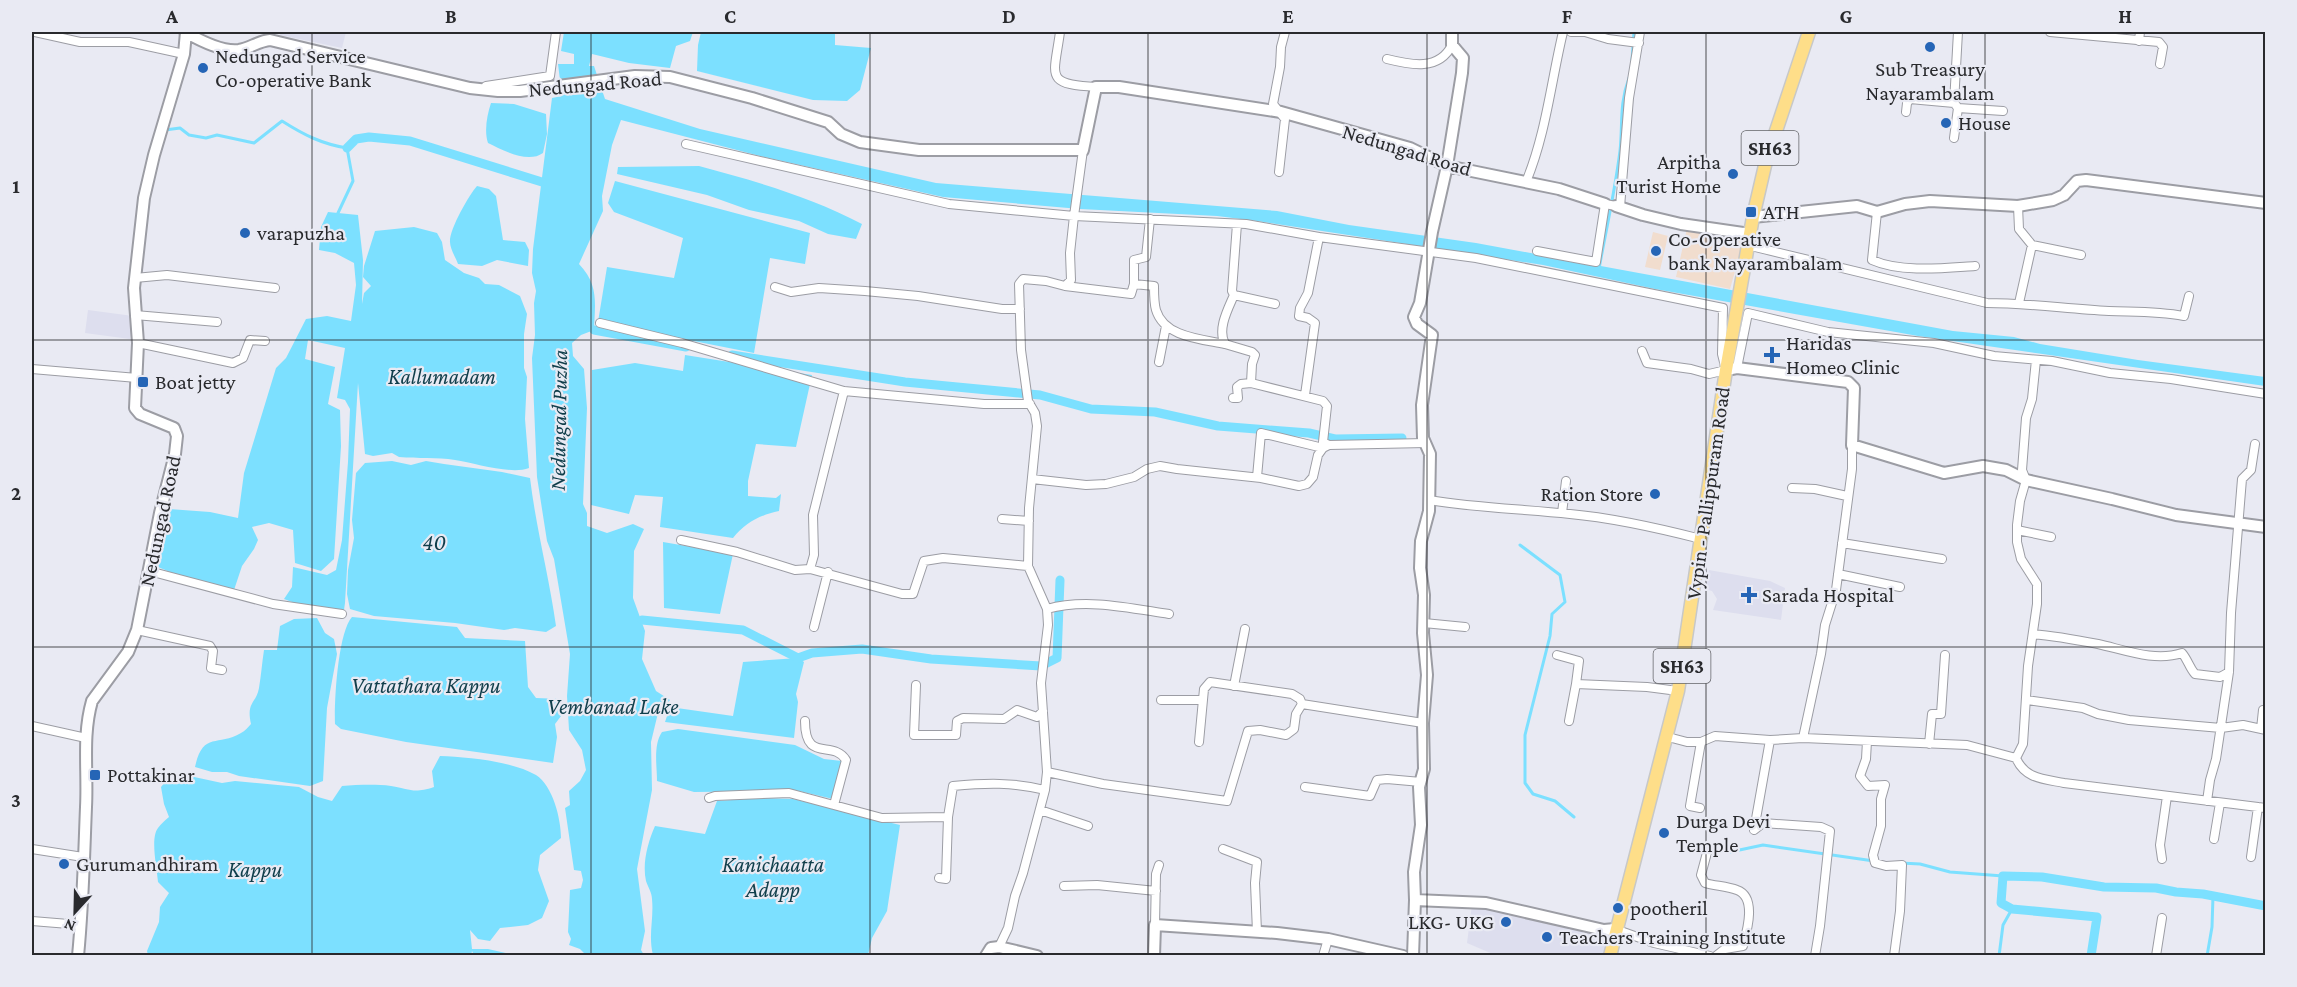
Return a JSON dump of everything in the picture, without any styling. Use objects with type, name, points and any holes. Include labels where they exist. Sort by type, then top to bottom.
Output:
[{"type":"main road","name":"Vypin - Pallippuram Road","points":[[1610,956],[1615,929],[1668,737],[1678,691],[1701,539],[1731,369],[1753,217],[1769,153],[1809,32]]},
{"type":"street","points":[[35,32],[81,42],[129,42],[184,54]]},
{"type":"street","name":"Nedungad Road","points":[[78,956],[86,805],[86,738],[92,701],[128,652],[137,630],[176,454],[177,436],[174,428],[140,414],[135,408],[138,343],[133,297],[144,198],[154,154],[184,54],[186,32],[196,39],[231,50],[240,50],[262,40],[282,42],[470,88],[498,91],[555,87],[654,75],[670,77],[702,84],[828,122],[841,134],[860,142],[919,150],[1083,150]]},
{"type":"street","points":[[470,88],[550,76],[556,32]]},
{"type":"street","name":"Nedungad Road","points":[[1060,32],[1055,69],[1056,77],[1060,82],[1096,87],[1119,87],[1281,112],[1410,148],[1447,166],[1559,189],[1643,215],[1681,224],[1750,234]]},
{"type":"street","points":[[1279,172],[1285,119],[1273,104],[1285,32]]},
{"type":"street","points":[[1387,59],[1428,65],[1447,54],[1452,45],[1452,32]]},
{"type":"street","points":[[1526,182],[1546,116],[1563,32]]},
{"type":"street","points":[[1571,32],[1585,32],[1634,43]]},
{"type":"street","points":[[1537,251],[1596,262],[1614,205],[1634,43],[1640,32]]},
{"type":"street","points":[[1954,138],[1958,32]]},
{"type":"street","points":[[2050,32],[2159,42],[2163,47],[2160,64]]},
{"type":"street","points":[[2139,41],[2140,32]]},
{"type":"street","points":[[1413,956],[1414,872],[1421,825],[1420,782],[1424,769],[1423,723],[1427,675],[1424,595],[1420,568],[1421,541],[1427,523],[1430,454],[1424,438],[1422,405],[1432,335],[1417,324],[1414,317],[1420,303],[1432,232],[1447,166],[1463,58],[1452,45]]},
{"type":"street","points":[[1065,286],[1071,280],[1070,253],[1074,216],[1083,150],[1096,87]]},
{"type":"street","points":[[1906,112],[1910,99],[2003,111]]},
{"type":"street","points":[[686,144],[938,202],[1074,216],[1237,224],[1476,258],[1723,308],[1722,354],[1731,369]]},
{"type":"street","points":[[1753,217],[1857,206],[1877,212],[1905,204],[1930,201],[2018,206],[2054,200],[2064,195],[2077,181],[2086,180],[2265,203]]},
{"type":"street","points":[[2018,206],[2019,229],[2032,245],[2081,255]]},
{"type":"street","points":[[1877,212],[1872,260],[1882,264],[1930,268],[1975,266]]},
{"type":"street","points":[[999,947],[1008,927],[1040,810],[1047,772],[1045,725],[1042,711],[1047,609],[1028,566],[1029,521],[1037,426],[1035,414],[1029,402],[1021,351],[1019,284],[1023,279],[1046,281],[1065,286],[1131,294],[1134,284],[1134,260],[1146,257],[1150,219]]},
{"type":"street","points":[[1225,344],[1222,338],[1226,315],[1234,295],[1232,291],[1237,224]]},
{"type":"street","points":[[1305,395],[1315,323],[1308,318],[1301,317],[1299,313],[1308,293],[1319,237]]},
{"type":"street","points":[[2019,303],[2032,245]]},
{"type":"street","points":[[1755,247],[1987,303],[2019,303],[2109,311],[2157,311],[2184,316],[2189,296]]},
{"type":"street","points":[[135,278],[167,275],[275,288]]},
{"type":"street","points":[[1134,284],[1154,286],[1156,311],[1168,329],[1252,352],[1255,356],[1252,363],[1251,383]]},
{"type":"street","points":[[775,288],[791,292],[819,288],[875,292],[1002,309],[1020,309]]},
{"type":"street","points":[[1234,295],[1275,304]]},
{"type":"street","points":[[1731,369],[1748,313],[1828,332],[1934,343],[1994,356],[2036,360],[2110,373],[2171,379],[2265,394]]},
{"type":"street","points":[[135,315],[218,322]]},
{"type":"street","points":[[600,323],[682,343],[844,391],[984,404],[1029,402]]},
{"type":"street","points":[[1159,362],[1166,326]]},
{"type":"street","points":[[138,343],[232,363],[243,358],[250,340],[265,341]]},
{"type":"street","points":[[1642,351],[1647,363],[1682,367],[1709,374],[1731,369],[1848,382],[1854,388],[1852,469],[1836,590],[1825,625],[1803,738]]},
{"type":"street","points":[[2016,758],[2023,744],[2028,666],[2037,604],[2037,584],[2021,560],[2017,530],[2020,501],[2026,480],[2022,470],[2026,418],[2032,399],[2036,360]]},
{"type":"street","points":[[32,369],[137,378]]},
{"type":"street","points":[[1032,479],[1086,485],[1106,484],[1134,477],[1160,466],[1257,477],[1299,486],[1307,484],[1313,477],[1316,460],[1324,441],[1327,406],[1323,401],[1251,383],[1241,384],[1238,387],[1238,398],[1233,398]]},
{"type":"street","points":[[810,569],[814,555],[813,515],[844,391]]},
{"type":"street","points":[[1257,477],[1261,433],[1324,441],[1426,443]]},
{"type":"street","points":[[2207,801],[2229,672],[2237,523],[2242,479],[2251,470],[2255,444]]},
{"type":"street","points":[[1852,445],[1944,473],[1983,466],[2006,470],[2026,480],[2078,490],[2176,515],[2265,527]]},
{"type":"street","points":[[1562,513],[1566,481]]},
{"type":"street","points":[[1792,488],[1815,489],[1847,496]]},
{"type":"street","points":[[1429,500],[1457,505],[1562,513],[1646,526],[1701,539]]},
{"type":"street","points":[[1002,519],[1029,521]]},
{"type":"street","points":[[2017,530],[2051,537]]},
{"type":"street","points":[[681,540],[737,552],[795,570],[810,569],[828,572],[902,594],[913,594],[924,561],[943,558],[1028,566]]},
{"type":"street","points":[[1842,543],[1942,558]]},
{"type":"street","points":[[149,571],[273,604],[342,614]]},
{"type":"street","points":[[814,627],[828,572]]},
{"type":"street","points":[[1838,574],[1900,587]]},
{"type":"street","points":[[1047,609],[1065,604],[1119,607],[1168,614]]},
{"type":"street","points":[[1424,623],[1465,627]]},
{"type":"street","points":[[1234,686],[1245,629]]},
{"type":"street","points":[[137,630],[210,646],[213,651],[211,668],[222,670]]},
{"type":"street","points":[[2033,634],[2135,653],[2171,656],[2182,653],[2189,660],[2190,669],[2195,674],[2220,677],[2229,672]]},
{"type":"street","points":[[1557,655],[1579,661],[1569,721]]},
{"type":"street","points":[[1929,744],[1932,714],[1941,714],[1945,655]]},
{"type":"street","points":[[1199,742],[1204,689],[1210,682],[1292,694],[1300,699],[1302,704]]},
{"type":"street","points":[[1576,684],[1647,687],[1678,691]]},
{"type":"street","points":[[916,685],[914,735],[956,735],[957,721],[963,718],[1004,719],[1017,710],[1037,717],[1042,711]]},
{"type":"street","points":[[1161,700],[1203,700]]},
{"type":"street","points":[[2027,700],[2083,708],[2098,714],[2129,720],[2221,728],[2243,725],[2263,730],[2263,710]]},
{"type":"street","points":[[1302,704],[1423,723]]},
{"type":"street","points":[[1047,772],[1103,784],[1227,801],[1248,731],[1260,730],[1286,735],[1294,729],[1296,714],[1302,704]]},
{"type":"street","points":[[805,721],[805,736],[810,744],[836,752],[844,756],[846,760],[834,804]]},
{"type":"street","points":[[32,726],[86,738]]},
{"type":"street","points":[[1668,737],[1687,742],[1701,742],[1715,736],[1770,740],[1803,738],[1967,745],[2016,758]]},
{"type":"street","points":[[1770,740],[1754,830],[1763,823],[1821,827],[1830,831],[1815,956]]},
{"type":"street","points":[[1868,741],[1866,759],[1860,776],[1869,786],[1885,785],[1881,799],[1881,826],[1874,859],[1886,866],[1902,865],[1900,911],[1894,956]]},
{"type":"street","points":[[1700,808],[1690,806],[1701,742]]},
{"type":"street","points":[[2016,758],[2021,769],[2035,777],[2064,783],[2262,808],[2251,857]]},
{"type":"street","points":[[1305,787],[1370,796],[1377,780],[1387,778],[1420,782]]},
{"type":"street","points":[[939,878],[946,879],[948,817],[953,786],[992,782],[1027,785],[1045,790]]},
{"type":"street","points":[[709,798],[789,793],[882,818],[948,817]]},
{"type":"street","points":[[2162,859],[2160,845],[2167,796]]},
{"type":"street","points":[[2214,838],[2220,803]]},
{"type":"street","points":[[1040,810],[1088,826]]},
{"type":"street","points":[[32,849],[83,857]]},
{"type":"street","points":[[1223,849],[1257,862],[1255,883],[1257,932]]},
{"type":"street","points":[[1708,849],[1701,874],[1705,882],[1739,890],[1747,897],[1749,905],[1743,946],[1725,949],[1716,956]]},
{"type":"street","points":[[1154,956],[1156,874],[1159,865]]},
{"type":"street","points":[[1064,886],[1097,885],[1156,891]]},
{"type":"street","points":[[1415,900],[1486,903],[1604,930],[1615,929],[1654,943],[1710,956]]},
{"type":"street","points":[[2156,956],[2162,918]]},
{"type":"street","points":[[32,921],[81,926]]},
{"type":"street","points":[[1155,925],[1328,939],[1402,956]]},
{"type":"street","points":[[1323,956],[1328,939]]},
{"type":"street","points":[[986,956],[991,948],[999,947],[1037,956]]},
{"type":"shaded area","points":[[281,32],[346,32],[342,48],[280,35]]},
{"type":"shaded area","points":[[1688,224],[1745,236],[1730,289],[1676,277]]},
{"type":"shaded area","name":"Co-Operative bank Nayarambalam","points":[[1653,232],[1668,236],[1660,270],[1645,267]]},
{"type":"shaded area","points":[[88,310],[133,316],[130,339],[85,333]]},
{"type":"shaded area","name":"Sarada Hospital","points":[[1709,570],[1770,581],[1785,588],[1781,620],[1713,610],[1717,599],[1712,591],[1705,589]]},
{"type":"shaded area","points":[[1472,905],[1609,932],[1605,956],[1495,955],[1467,943]]},
{"type":"water","name":"Vembanad Lake","points":[[564,32],[693,32],[690,41],[676,46],[670,68],[629,63],[592,54],[589,66],[594,66],[605,99],[700,129],[936,183],[1277,211],[1349,225],[1476,243],[1953,331],[2014,337],[2040,344],[2138,360],[2265,377],[2265,386],[1918,336],[1655,289],[1543,265],[1257,221],[1217,216],[1080,209],[943,197],[760,156],[621,120],[612,145],[602,196],[603,211],[579,264],[590,279],[595,303],[594,330],[581,335],[572,343],[573,356],[584,369],[587,408],[583,504],[587,513],[587,526],[607,533],[633,524],[644,529],[634,551],[633,598],[645,631],[642,659],[656,691],[670,700],[658,713],[651,742],[652,790],[637,869],[645,931],[641,950],[644,955],[586,955],[580,949],[569,945],[571,939],[568,932],[570,890],[581,888],[583,880],[581,871],[574,870],[565,808],[570,805],[569,791],[580,781],[586,770],[582,750],[569,730],[567,696],[570,654],[554,559],[547,541],[537,477],[532,358],[536,291],[532,273],[533,249],[552,98],[562,96],[558,64],[574,64],[574,54],[561,51]]},
{"type":"water","points":[[701,32],[835,32],[835,45],[871,48],[860,90],[847,101],[813,100],[697,71]]},
{"type":"water","points":[[491,103],[514,104],[546,114],[547,134],[543,153],[523,157],[488,143],[486,123]]},
{"type":"water","points":[[699,166],[782,191],[843,214],[862,224],[856,239],[828,234],[799,221],[749,210],[707,195],[617,174],[618,167]]},
{"type":"water","points":[[615,181],[810,233],[805,264],[770,258],[754,353],[598,322],[607,267],[674,278],[683,238],[614,212],[608,203]]},
{"type":"water","points":[[477,186],[489,189],[496,196],[503,240],[525,242],[529,250],[528,266],[497,260],[482,266],[458,264],[451,248],[451,237],[460,213]]},
{"type":"water","name":"Kallumadam","points":[[328,212],[358,215],[363,260],[362,304],[364,293],[371,286],[363,277],[364,266],[375,231],[414,227],[437,233],[442,242],[445,260],[464,273],[479,278],[485,284],[499,285],[520,296],[527,314],[524,334],[524,368],[527,377],[525,419],[529,468],[513,470],[448,459],[399,457],[392,453],[373,456],[365,454],[358,383],[344,610],[313,608],[284,599],[292,587],[293,567],[327,575],[336,570],[342,540],[348,462],[350,409],[345,400],[337,398],[345,348],[308,340],[305,359],[335,367],[328,404],[340,410],[341,446],[334,559],[321,571],[295,563],[293,530],[269,523],[252,527],[258,540],[242,566],[234,590],[177,575],[158,567],[169,509],[210,512],[238,518],[244,473],[276,368],[286,358],[306,319],[327,316],[351,321],[356,285],[354,263],[335,253],[319,250],[321,227]]},
{"type":"water","points":[[685,355],[812,375],[796,447],[756,444],[748,481],[748,496],[776,498],[781,494],[779,511],[753,520],[733,538],[660,527],[663,497],[635,495],[629,514],[591,505],[592,370],[635,363],[683,371]]},
{"type":"water","name":"40","points":[[392,461],[411,465],[426,461],[530,478],[556,626],[546,632],[515,628],[504,630],[374,616],[350,609],[347,594],[348,570],[354,538],[352,520],[356,473],[365,463]]},
{"type":"water","points":[[663,542],[733,554],[720,614],[664,608]]},
{"type":"water","name":"Vattathara Kappu","points":[[352,617],[457,627],[465,638],[525,641],[528,687],[536,698],[562,699],[564,712],[555,724],[557,737],[553,763],[406,742],[341,729],[335,724],[336,684],[343,637]]},
{"type":"water","points":[[317,618],[325,633],[334,639],[337,654],[327,708],[323,781],[310,786],[239,776],[227,772],[212,772],[195,767],[202,748],[207,744],[232,737],[251,724],[250,711],[258,693],[264,650],[277,650],[280,626],[294,619]]},
{"type":"water","points":[[798,658],[804,662],[796,694],[798,702],[794,738],[665,722],[670,707],[733,716],[743,662]]},
{"type":"water","points":[[678,729],[795,745],[824,759],[842,761],[833,799],[799,791],[694,792],[657,781],[656,756],[659,737],[662,732]]},
{"type":"water","name":"Kappu","points":[[440,756],[489,761],[526,770],[542,780],[555,804],[561,838],[540,855],[538,870],[549,901],[542,918],[528,925],[500,928],[490,941],[478,939],[470,930],[472,949],[488,949],[515,955],[474,955],[472,951],[471,956],[148,955],[147,951],[159,922],[160,907],[169,893],[158,882],[154,839],[158,828],[169,817],[161,787],[170,776],[185,775],[222,783],[235,781],[299,787],[332,801],[342,786],[385,785],[416,791],[434,787],[432,771]]},
{"type":"water","name":"Kanichaatta Adapp","points":[[761,798],[793,799],[900,825],[887,911],[872,938],[868,955],[653,955],[652,897],[646,881],[645,860],[655,826],[705,834],[717,801]]},
{"type":"waterway","points":[[1632,60],[1634,32]]},
{"type":"waterway","points":[[1599,269],[1618,166],[1623,106],[1629,78]]},
{"type":"waterway","points":[[165,130],[180,128],[189,135],[206,138],[217,135],[254,143],[282,121],[313,138],[347,148],[353,181],[338,213]]},
{"type":"waterway","points":[[347,148],[356,139],[369,137],[410,141],[542,182]]},
{"type":"waterway","points":[[594,330],[686,347]]},
{"type":"waterway","points":[[732,355],[905,382],[1040,395],[1091,409],[1155,412],[1218,426],[1309,433],[1335,439],[1402,438]]},
{"type":"waterway","points":[[1520,545],[1560,575],[1565,602],[1552,614],[1550,636],[1525,735],[1525,783],[1533,794],[1555,801],[1574,817]]},
{"type":"waterway","points":[[642,620],[743,630],[798,658],[812,653],[862,649],[931,659],[1041,666],[1057,658],[1060,580]]},
{"type":"waterway","points":[[1730,852],[1763,845],[1874,861]]},
{"type":"waterway","points":[[1901,863],[1920,864],[1950,872],[2003,876]]},
{"type":"waterway","points":[[2091,956],[2097,917],[2012,909],[2001,903],[2003,876],[2042,877],[2104,887],[2156,888],[2266,906]]},
{"type":"waterway","points":[[2207,956],[2212,927],[2213,896]]},
{"type":"waterway","points":[[1999,956],[2003,925],[2012,909]]},
{"type":"place","name":"Sub Treasury Nayarambalam","points":[[1930,47]]},
{"type":"place","name":"Nedungad Service Co-operative Bank","points":[[203,68]]},
{"type":"place","name":"House","points":[[1946,123]]},
{"type":"place","name":"Arpitha Turist Home","points":[[1733,174]]},
{"type":"place","name":"ATH","points":[[1751,212]]},
{"type":"place","name":"varapuzha","points":[[245,233]]},
{"type":"place","name":"Co-Operative bank Nayarambalam","points":[[1656,251]]},
{"type":"place","name":"Haridas Homeo Clinic","points":[[1772,355]]},
{"type":"place","name":"Boat jetty","points":[[143,382]]},
{"type":"place","name":"Ration Store","points":[[1655,494]]},
{"type":"place","name":"Sarada Hospital","points":[[1749,595]]},
{"type":"place","name":"Pottakinar","points":[[95,775]]},
{"type":"place","name":"Durga Devi Temple","points":[[1664,833]]},
{"type":"place","name":"Gurumandhiram","points":[[64,864]]},
{"type":"place","name":"pootheril","points":[[1618,908]]},
{"type":"place","name":"LKG- UKG","points":[[1506,922]]},
{"type":"place","name":"Teachers Training Institute","points":[[1547,937]]},
{"type":"water label","name":"Nedungad Puzha","points":[[558,420]]}]
